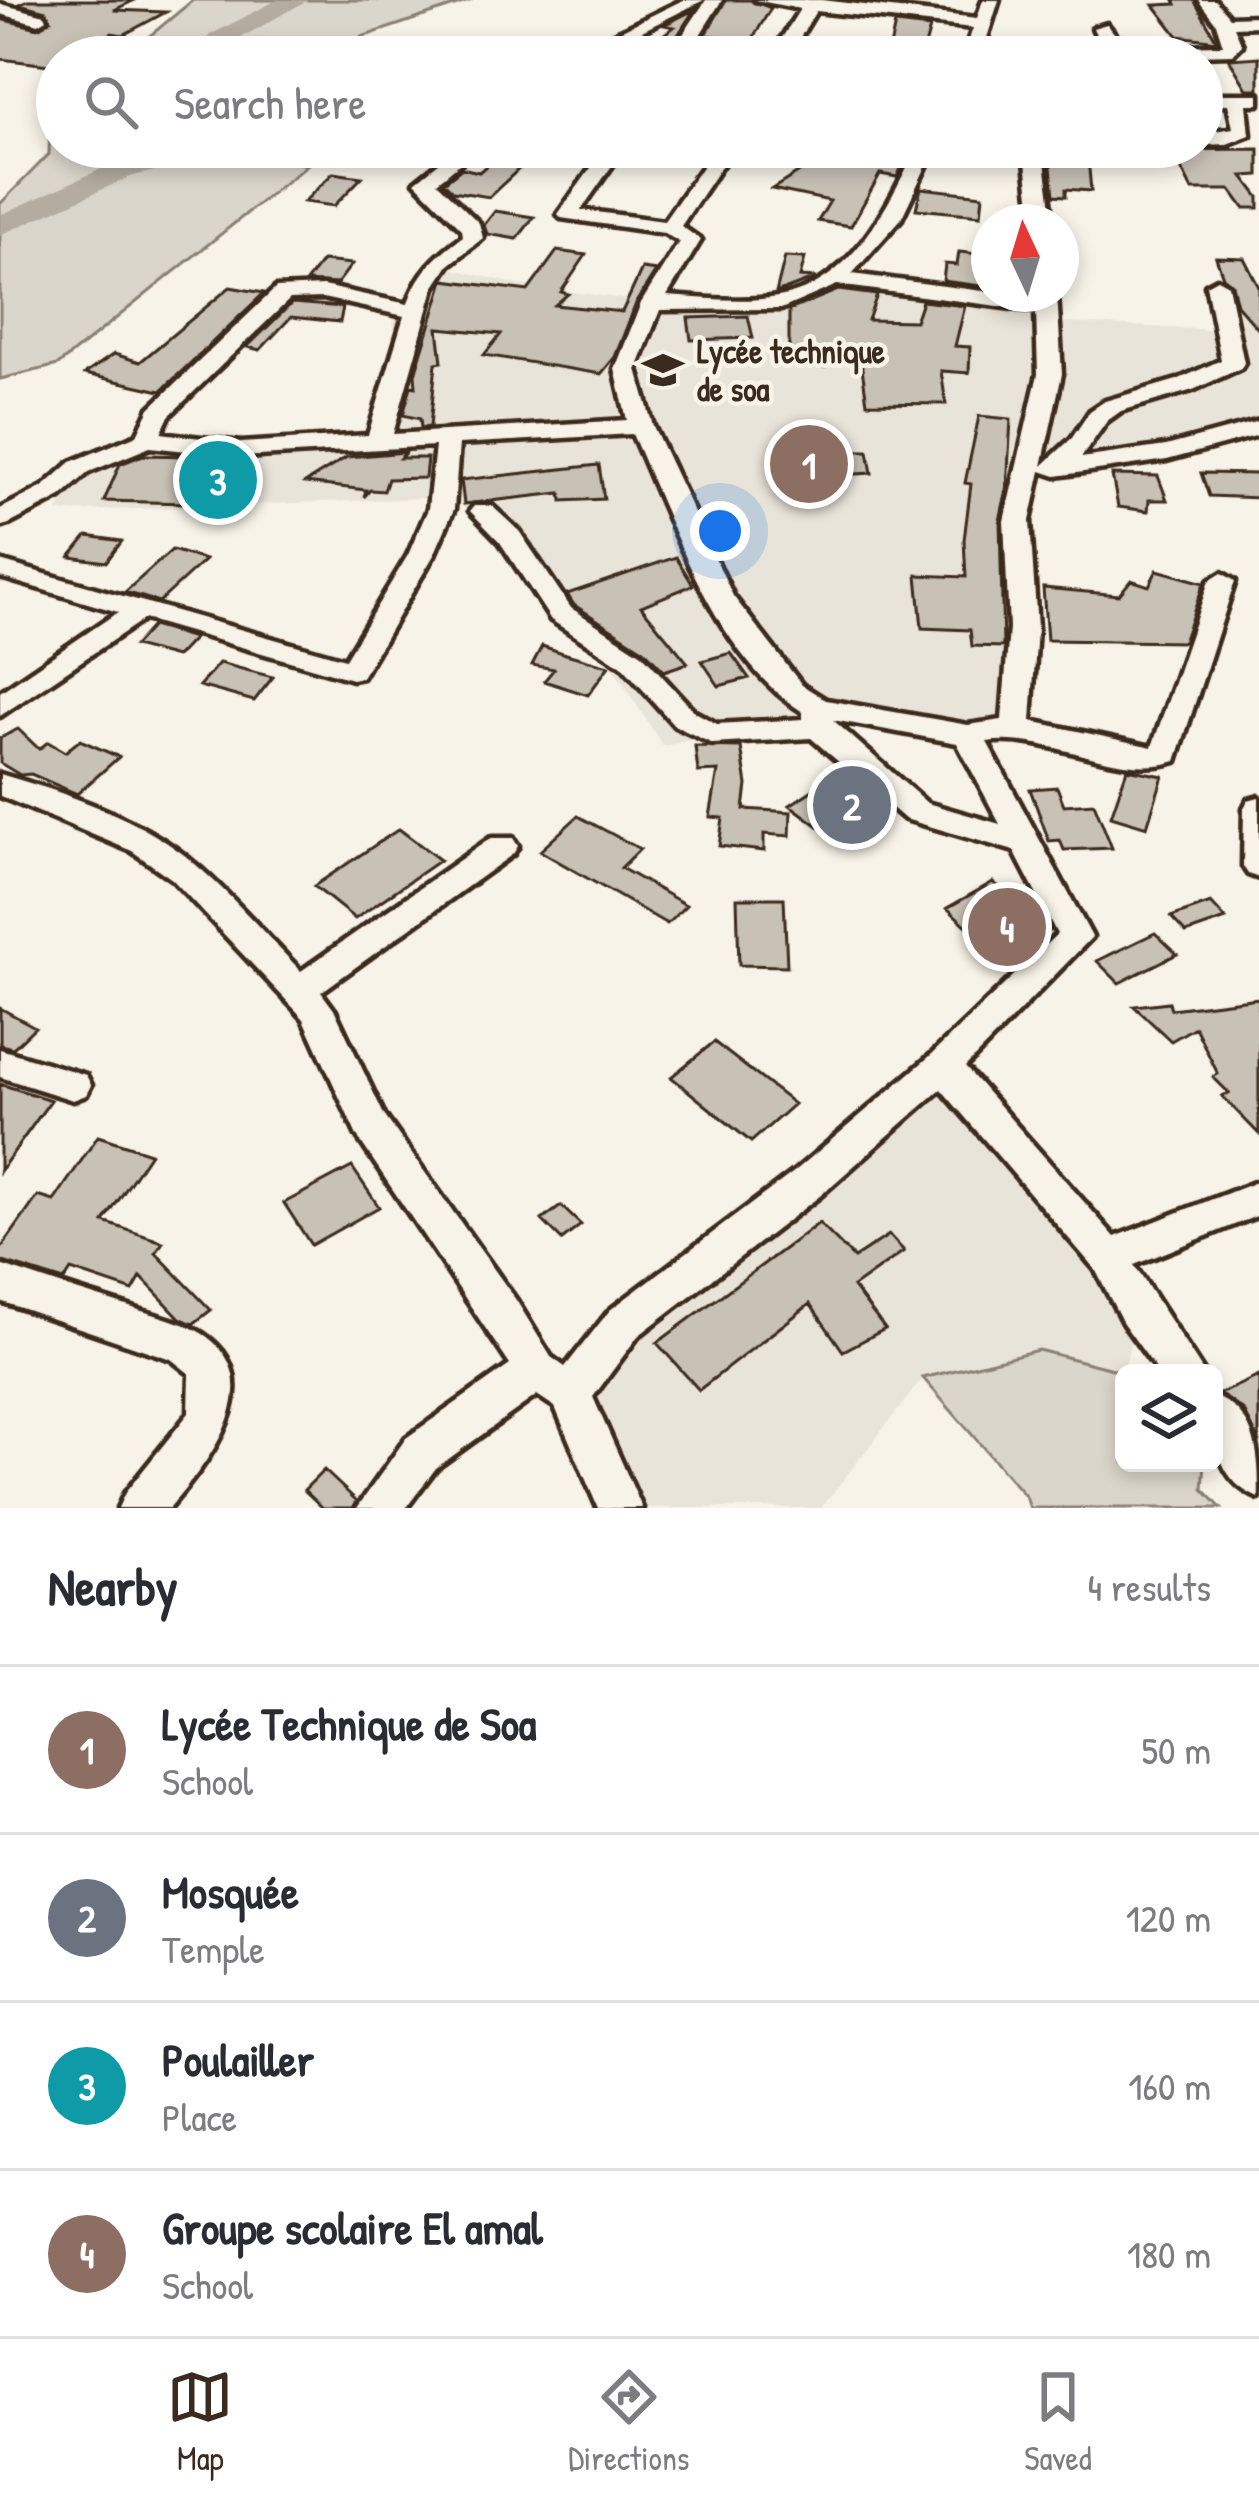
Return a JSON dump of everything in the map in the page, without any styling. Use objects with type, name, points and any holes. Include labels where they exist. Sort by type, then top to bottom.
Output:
[{"type":"street","points":[[620,36],[696,0]]},
{"type":"street","points":[[691,36],[715,0]]},
{"type":"street","points":[[763,0],[983,24]]},
{"type":"street","points":[[979,36],[991,0]]},
{"type":"street","points":[[1207,0],[1224,22],[1233,45],[1223,50]]},
{"type":"street","points":[[792,36],[812,3]]},
{"type":"street","points":[[0,9],[39,19]]},
{"type":"street","points":[[1224,22],[1259,21]]},
{"type":"street","points":[[1101,28],[1105,36]]},
{"type":"street","points":[[1223,101],[1259,99]]},
{"type":"street","points":[[1237,102],[1243,131],[1259,146]]},
{"type":"street","points":[[1223,139],[1243,131]]},
{"type":"street","points":[[378,442],[415,312],[435,268],[473,238],[472,227],[425,182],[443,168]]},
{"type":"street","points":[[601,168],[568,214],[670,228],[691,241],[652,303],[626,361],[641,426],[719,596],[792,692],[916,811],[1025,843]]},
{"type":"street","points":[[670,228],[711,168]]},
{"type":"street","points":[[652,303],[791,302],[859,262],[904,202],[920,168]]},
{"type":"street","points":[[1033,168],[1039,204]]},
{"type":"street","points":[[830,278],[971,292]]},
{"type":"street","points":[[1057,469],[1098,416],[1113,406],[1185,385],[1233,363],[1216,285]]},
{"type":"street","points":[[147,439],[158,413],[284,293],[323,292],[415,312]]},
{"type":"street","points":[[1016,728],[1023,628],[1017,521],[1050,374],[1047,312]]},
{"type":"street","points":[[0,519],[52,492],[80,467],[147,439],[242,450],[641,426]]},
{"type":"street","points":[[1028,472],[1167,453],[1259,428]]},
{"type":"street","points":[[0,569],[352,670],[421,556],[442,509],[448,436]]},
{"type":"street","points":[[483,512],[510,537],[562,614],[632,660],[685,719],[712,734],[818,718],[968,735],[1016,728],[1153,758],[1165,754],[1222,581]]},
{"type":"street","points":[[0,706],[143,607]]},
{"type":"street","points":[[379,1508],[421,1453],[553,1382],[808,1183],[943,1066],[1075,937],[968,735]]},
{"type":"street","points":[[0,785],[52,802],[143,844],[183,871],[318,1011],[370,1125],[553,1382],[620,1508]]},
{"type":"street","points":[[1259,808],[1259,866]]},
{"type":"street","points":[[299,990],[502,846]]},
{"type":"street","points":[[0,1063],[73,1085]]},
{"type":"street","points":[[943,1066],[1109,1257],[1137,1310],[1176,1364]]},
{"type":"street","points":[[1109,1257],[1259,1198]]},
{"type":"street","points":[[0,1283],[184,1344],[206,1363],[214,1389],[208,1424],[140,1508]]},
{"type":"street","points":[[1223,1428],[1259,1477]]},
{"type":"shaded area","points":[[193,0],[472,0],[365,36],[150,36]]},
{"type":"shaded area","points":[[36,167],[303,168],[58,365],[0,379],[0,204]]},
{"type":"shaded area","points":[[426,262],[515,284],[652,303],[791,302],[830,278],[971,296],[971,312],[1047,312],[1048,322],[1215,330],[1206,287],[1259,288],[1259,430],[1223,440],[1037,468],[1043,495],[1024,487],[1022,721],[968,735],[815,713],[663,746],[588,629],[453,497],[58,512],[70,480],[145,442],[241,450],[366,438],[399,350],[393,322]]},
{"type":"shaded area","points":[[943,1066],[1137,1310],[1126,1364],[1115,1364],[1115,1370],[1038,1350],[923,1378],[821,1508],[620,1508],[570,1393]]},
{"type":"shaded area","points":[[1038,1350],[1115,1370],[1115,1472],[1204,1472],[1203,1489],[1221,1508],[1030,1508],[1026,1497],[923,1378]]},
{"type":"building","points":[[28,0],[135,0],[114,10],[166,12],[123,35],[36,36],[36,63],[0,59],[0,19],[38,28],[51,20],[46,11],[19,4]]},
{"type":"building","points":[[726,0],[751,0],[771,8],[754,36],[705,35]]},
{"type":"building","points":[[1174,0],[1194,0],[1214,36],[1178,36],[1154,5],[1176,4]]},
{"type":"building","points":[[694,10],[677,36],[662,36],[674,27],[664,25]]},
{"type":"building","points":[[895,24],[930,28],[928,36],[892,36]]},
{"type":"building","points":[[1259,57],[1259,89],[1247,89],[1229,59]]},
{"type":"building","points":[[1223,149],[1259,149],[1259,175],[1243,176],[1259,197],[1259,208],[1244,208],[1231,190],[1192,190],[1181,168],[1223,168]]},
{"type":"building","points":[[462,168],[479,172],[520,168],[489,197],[453,191],[444,182]]},
{"type":"building","points":[[806,168],[902,168],[897,177],[880,174],[851,226],[818,221],[830,201],[772,189]]},
{"type":"building","points":[[1051,168],[1089,168],[1091,191],[1066,189],[1066,196],[1054,195]]},
{"type":"building","points":[[333,173],[362,177],[334,206],[304,202]]},
{"type":"building","points":[[921,188],[983,195],[982,204],[971,204],[971,214],[916,209]]},
{"type":"building","points":[[495,211],[534,217],[517,239],[487,234],[484,225]]},
{"type":"building","points":[[557,251],[586,255],[561,292],[568,294],[555,305],[622,312],[642,269],[656,271],[637,301],[615,357],[601,374],[484,355],[501,334],[438,328],[442,362],[436,363],[430,427],[421,428],[420,419],[403,415],[411,386],[416,387],[415,374],[444,280],[528,291]]},
{"type":"building","points":[[959,252],[971,253],[971,285],[943,281],[945,264],[957,265]]},
{"type":"building","points":[[785,257],[805,258],[800,277],[816,278],[776,293]]},
{"type":"building","points":[[1216,257],[1244,258],[1259,287],[1259,330],[1237,305],[1232,284],[1223,277]]},
{"type":"building","points":[[322,261],[352,264],[337,284],[306,282]]},
{"type":"building","points":[[230,287],[264,293],[161,391],[85,374],[114,354],[140,362]]},
{"type":"building","points":[[838,290],[877,295],[868,320],[915,321],[922,301],[965,306],[955,346],[970,347],[969,373],[941,371],[946,404],[867,403],[861,361],[789,366],[789,310]]},
{"type":"building","points":[[292,303],[343,307],[340,322],[291,317],[260,350],[247,347]]},
{"type":"building","points":[[748,316],[753,338],[691,340],[688,318]]},
{"type":"building","points":[[979,416],[1011,419],[1000,521],[1003,647],[972,646],[970,630],[922,628],[917,575],[966,577],[964,540],[971,484],[965,483]]},
{"type":"building","name":"Lycée technique de soa","points":[[788,451],[868,451],[872,473],[788,478]]},
{"type":"building","points":[[406,452],[400,458],[427,458],[425,478],[388,479],[384,491],[370,490],[364,497],[366,490],[305,483],[347,457]]},
{"type":"building","points":[[143,455],[248,461],[233,504],[104,501],[120,464]]},
{"type":"building","points":[[599,465],[604,499],[562,501],[561,493],[464,504],[461,480]]},
{"type":"building","points":[[1201,473],[1259,474],[1259,498],[1209,496]]},
{"type":"building","points":[[1112,475],[1158,476],[1167,500],[1149,500],[1148,511],[1118,507]]},
{"type":"building","points":[[87,536],[122,541],[106,562],[70,557]]},
{"type":"building","points":[[172,550],[205,560],[159,602],[125,592]]},
{"type":"building","points":[[676,557],[693,585],[641,606],[688,663],[664,671],[644,650],[574,605],[567,594]]},
{"type":"building","points":[[1157,570],[1204,583],[1183,642],[1047,640],[1043,588],[1119,595],[1131,580],[1149,586]]},
{"type":"building","points":[[152,626],[194,638],[176,657],[134,646]]},
{"type":"building","points":[[542,646],[609,666],[588,695],[544,681],[554,669],[532,665]]},
{"type":"building","points":[[731,653],[749,678],[719,686],[702,661]]},
{"type":"building","points":[[219,663],[273,677],[254,701],[199,686]]},
{"type":"building","points":[[18,729],[39,749],[48,742],[65,752],[80,740],[119,757],[77,794],[31,774],[20,775],[0,763],[0,738]]},
{"type":"building","points":[[695,746],[741,747],[747,785],[744,809],[791,812],[790,836],[764,834],[764,851],[719,846],[723,818],[710,817],[718,771],[698,772]]},
{"type":"building","points":[[1127,769],[1163,776],[1147,827],[1111,816]]},
{"type":"building","points":[[833,783],[845,792],[853,787],[880,806],[833,837],[790,805],[817,787],[822,790]]},
{"type":"building","points":[[1057,787],[1064,805],[1094,803],[1112,848],[1064,850],[1060,840],[1049,841],[1030,789]]},
{"type":"building","points":[[578,816],[640,849],[621,868],[686,905],[667,924],[540,851]]},
{"type":"building","points":[[399,829],[440,860],[355,919],[314,886]]},
{"type":"building","points":[[993,882],[1049,931],[1002,958],[947,908]]},
{"type":"building","points":[[737,898],[784,898],[787,966],[739,965]]},
{"type":"building","points":[[1211,903],[1226,919],[1186,933],[1171,917]]},
{"type":"building","points":[[1155,933],[1177,954],[1119,983],[1097,961]]},
{"type":"building","points":[[1259,998],[1259,1134],[1222,1096],[1229,1093],[1213,1077],[1218,1074],[1195,1027],[1171,1041],[1134,1006],[1169,1002],[1171,1009]]},
{"type":"building","points":[[0,1008],[35,1027],[13,1048],[0,1045]]},
{"type":"building","points":[[714,1042],[794,1104],[751,1142],[671,1077]]},
{"type":"building","points":[[0,1084],[51,1100],[0,1171]]},
{"type":"building","points":[[98,1136],[150,1153],[104,1222],[163,1242],[156,1253],[211,1310],[193,1324],[180,1318],[141,1277],[133,1291],[71,1270],[64,1281],[0,1261],[0,1250],[38,1196],[54,1201]]},
{"type":"building","points":[[352,1167],[379,1207],[311,1245],[284,1203]]},
{"type":"building","points":[[561,1206],[581,1225],[562,1240],[542,1220]]},
{"type":"building","points":[[819,1223],[854,1258],[889,1235],[904,1251],[853,1287],[885,1329],[843,1351],[810,1304],[699,1390],[657,1343]]},
{"type":"building","points":[[1259,1376],[1259,1443],[1244,1411],[1223,1392]]},
{"type":"building","points":[[324,1470],[357,1501],[353,1508],[323,1508],[304,1490]]},
{"type":"waterway","points":[[227,36],[296,0]]},
{"type":"waterway","points":[[0,226],[132,168]]},
{"type":"place","name":"Lycée technique de soa","points":[[663,370]]},
{"type":"place","name":"Lycée Technique de Soa","points":[[809,464]]},
{"type":"place","name":"Poulailler","points":[[218,480]]},
{"type":"place","name":"Mosquée","points":[[852,805]]},
{"type":"place","name":"Groupe scolaire El amal","points":[[1007,927]]}]
